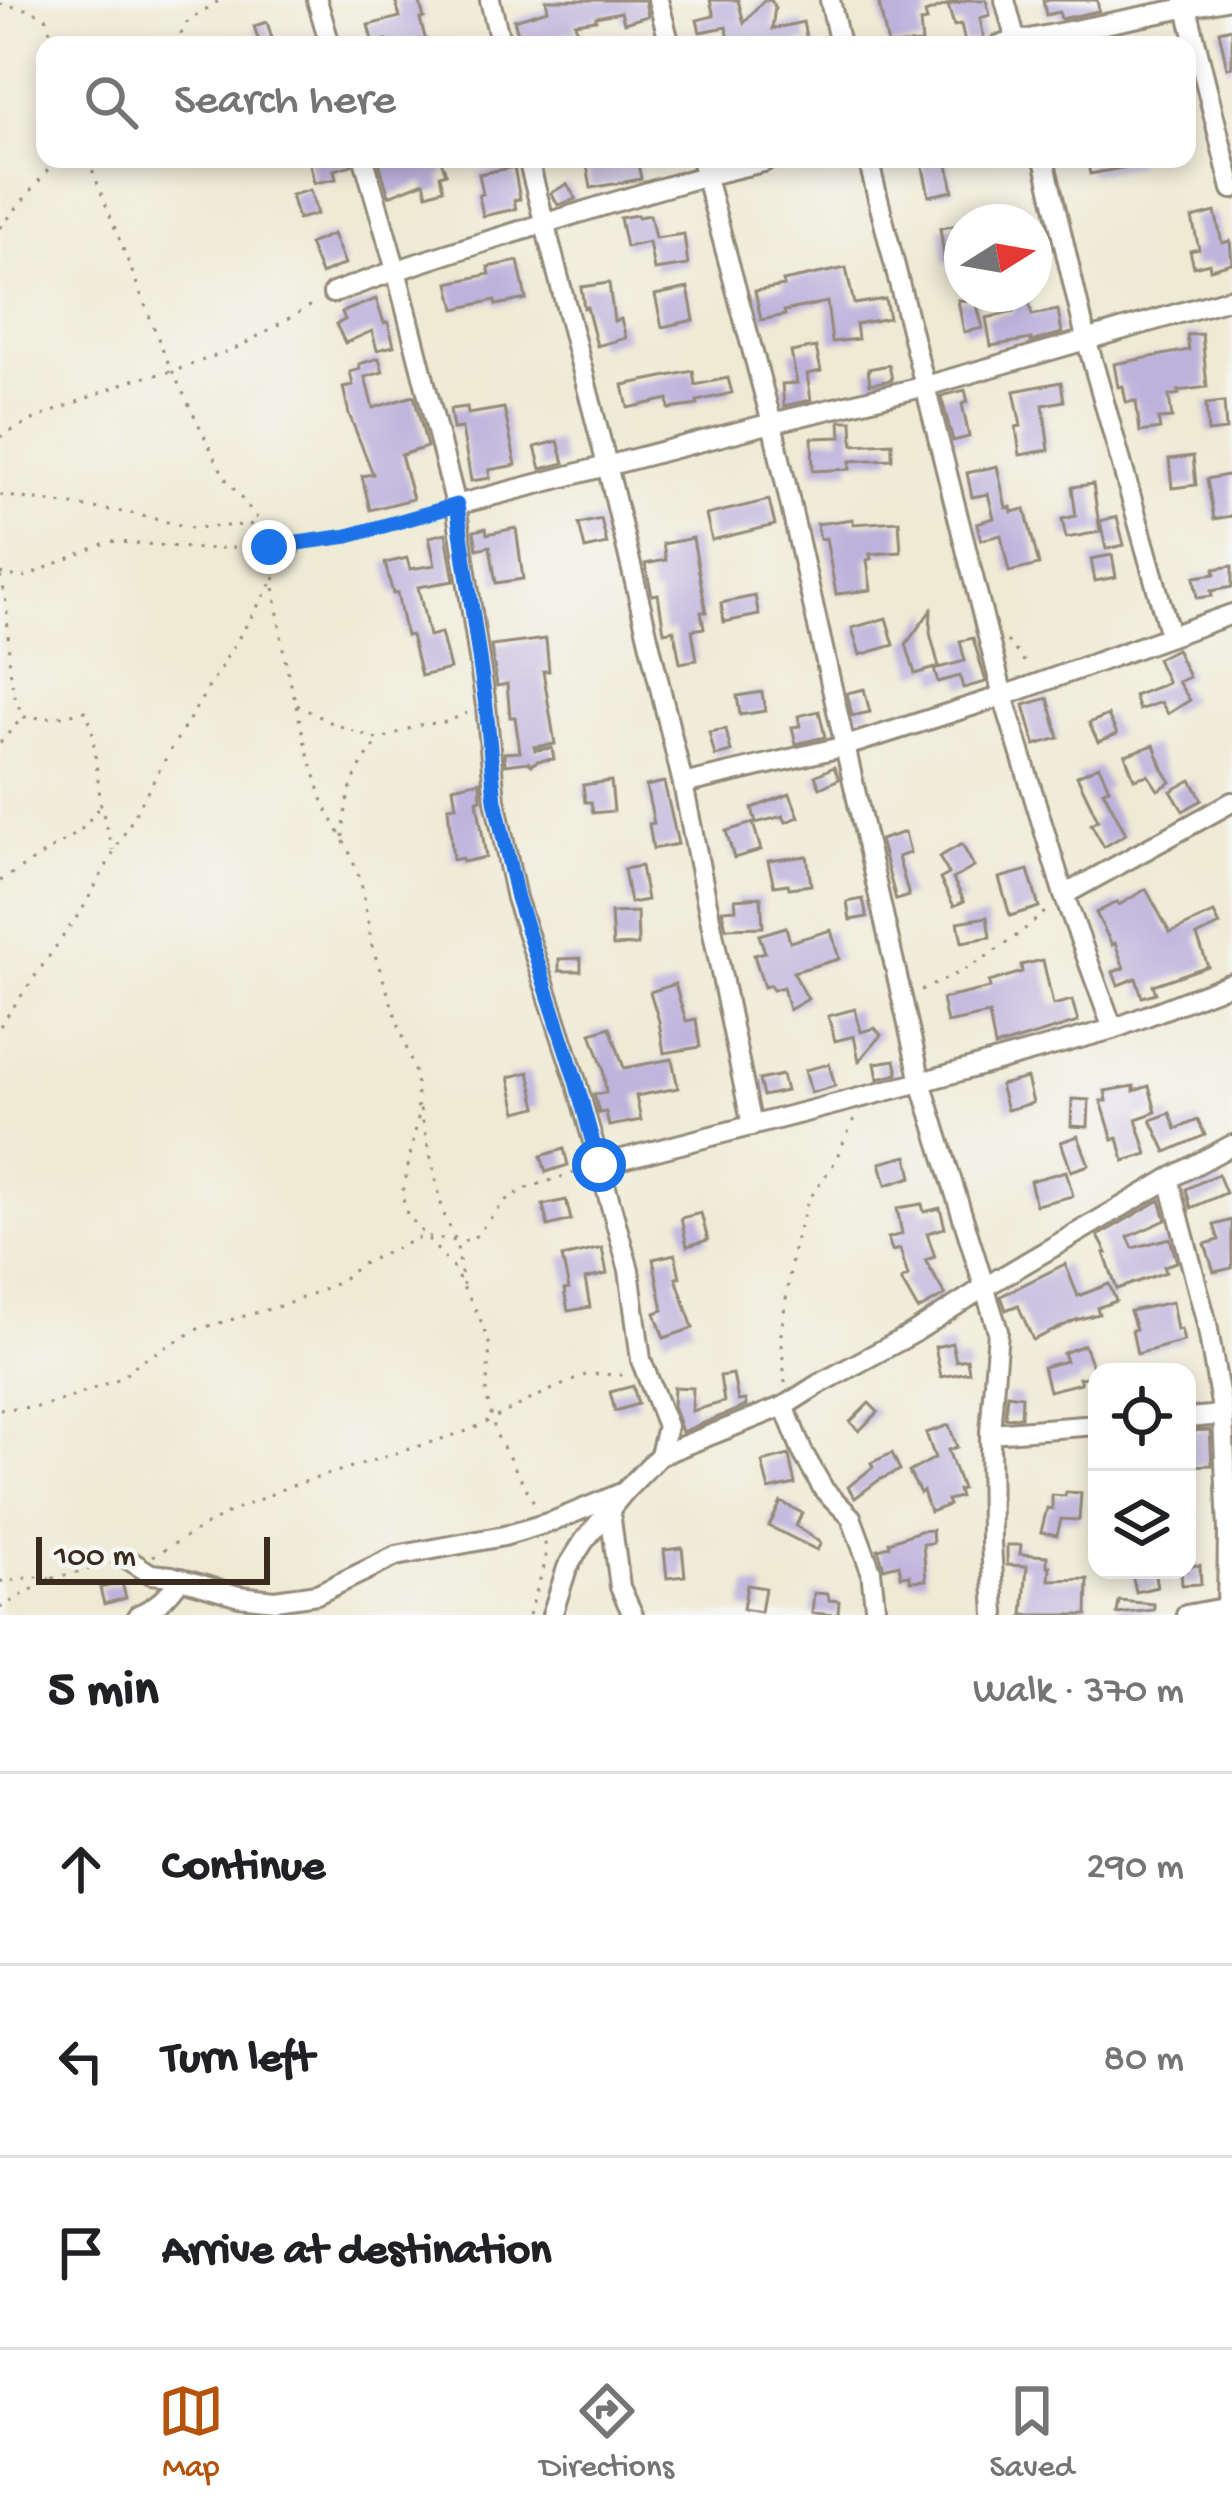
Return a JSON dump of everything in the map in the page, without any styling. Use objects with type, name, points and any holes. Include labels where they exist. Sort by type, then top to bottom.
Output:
[{"type":"street","points":[[317,0],[327,36]]},
{"type":"street","points":[[490,0],[499,36]]},
{"type":"street","points":[[658,0],[668,36]]},
{"type":"street","points":[[830,0],[839,36]]},
{"type":"street","points":[[1005,0],[1010,36]]},
{"type":"street","points":[[1042,36],[1186,4],[1225,0]]},
{"type":"street","points":[[1186,4],[1194,36]]},
{"type":"street","points":[[1196,44],[1232,189]]},
{"type":"street","points":[[367,168],[457,505],[495,800],[517,898],[576,1081],[628,1270],[641,1360],[667,1426],[661,1455]]},
{"type":"street","points":[[530,168],[683,784],[752,1126]]},
{"type":"street","points":[[333,293],[701,168]]},
{"type":"street","points":[[704,168],[772,423],[921,1082],[998,1331],[990,1433],[995,1615]]},
{"type":"street","points":[[870,168],[1003,696],[1064,895],[1113,1029]]},
{"type":"street","points":[[1046,168],[1086,338],[1170,635]]},
{"type":"street","points":[[457,505],[926,386],[1232,298]]},
{"type":"street","points":[[683,784],[846,746],[1232,614]]},
{"type":"street","points":[[1064,895],[1232,802]]},
{"type":"street","points":[[599,1165],[1113,1029],[1232,983]]},
{"type":"street","points":[[552,1615],[567,1568],[584,1541],[661,1455],[784,1406],[1232,1145]]},
{"type":"street","points":[[1169,1179],[1207,1324],[1223,1415],[1229,1608],[1186,1615]]},
{"type":"street","points":[[784,1406],[824,1490],[851,1517],[871,1571],[877,1615]]},
{"type":"street","points":[[1196,1417],[1223,1415]]},
{"type":"street","points":[[990,1433],[1088,1426]]},
{"type":"street","points":[[128,1560],[151,1574],[275,1600],[317,1594],[396,1556],[486,1540],[624,1492]]},
{"type":"street","points":[[610,1512],[620,1587],[633,1615]]},
{"type":"street","points":[[138,1615],[156,1607],[181,1578]]},
{"type":"path","points":[[180,36],[188,21],[220,0]]},
{"type":"path","points":[[0,4],[46,17],[51,36]]},
{"type":"path","points":[[0,228],[50,168]]},
{"type":"path","points":[[92,168],[173,371],[225,478],[262,524],[307,544]]},
{"type":"path","points":[[0,437],[132,380],[239,347],[333,293]]},
{"type":"path","points":[[0,495],[130,513],[192,528],[262,524]]},
{"type":"path","points":[[23,717],[9,678],[7,595],[0,574],[22,578],[110,541],[202,549],[307,544],[457,505]]},
{"type":"path","points":[[0,1026],[83,908],[274,580],[307,544]]},
{"type":"path","points":[[274,580],[295,704],[324,805],[361,882],[372,946],[416,1076],[418,1118],[402,1195],[406,1214],[452,1268],[479,1316],[490,1346],[487,1394],[496,1434],[544,1523],[546,1561],[529,1615]]},
{"type":"path","points":[[1004,637],[1032,672],[1049,680]]},
{"type":"path","points":[[0,647],[8,641]]},
{"type":"path","points":[[295,704],[379,740]]},
{"type":"path","points":[[343,839],[347,795],[359,765],[379,740],[486,706]]},
{"type":"path","points":[[23,717],[52,718],[86,711],[113,850]]},
{"type":"path","points":[[0,743],[23,717]]},
{"type":"path","points":[[0,881],[79,832],[101,806]]},
{"type":"path","points":[[902,998],[1014,941],[1064,895]]},
{"type":"path","points":[[417,1095],[464,1289]]},
{"type":"path","points":[[784,1406],[781,1333],[794,1245],[808,1201],[834,1163],[864,1097]]},
{"type":"path","points":[[0,1409],[38,1407],[123,1377],[198,1329],[287,1304],[423,1236],[472,1240],[506,1200],[599,1165]]},
{"type":"path","points":[[0,1608],[50,1579],[156,1556],[220,1517],[285,1488],[470,1430],[588,1374],[623,1375],[641,1360]]},
{"type":"path","points":[[0,1581],[32,1575],[50,1579]]},
{"type":"building","points":[[395,0],[419,0],[425,36],[371,36],[368,25],[400,17]]},
{"type":"building","points":[[546,0],[645,0],[648,16],[624,23],[621,12],[575,23],[577,31],[519,36],[514,20],[548,10]]},
{"type":"building","points":[[710,0],[738,0],[744,23],[763,1],[771,0],[775,7],[772,29],[803,22],[806,36],[728,36],[726,27],[700,32],[697,20],[714,16]]},
{"type":"building","points":[[957,0],[925,13],[921,36],[886,36],[879,4]]},
{"type":"building","points":[[986,0],[990,15],[980,18],[983,36],[964,36],[961,24],[954,26],[948,5]]},
{"type":"building","points":[[1043,0],[1097,0],[1099,11],[1061,19],[1059,12],[1046,15]]},
{"type":"building","points":[[267,22],[271,36],[257,36],[254,26]]},
{"type":"building","points":[[1232,28],[1232,67],[1227,68],[1219,31]]},
{"type":"building","points":[[311,168],[341,168],[334,170],[336,179],[314,183]]},
{"type":"building","points":[[381,168],[444,168],[443,189],[427,194],[424,182],[389,196]]},
{"type":"building","points":[[514,168],[520,199],[514,200],[516,209],[483,216],[479,174]]},
{"type":"building","points":[[588,168],[639,168],[641,179],[591,188]]},
{"type":"building","points":[[923,168],[949,168],[953,191],[929,196]]},
{"type":"building","points":[[1089,168],[1121,168],[1090,174]]},
{"type":"building","points":[[567,184],[576,199],[558,205],[551,193]]},
{"type":"building","points":[[310,190],[317,214],[298,219],[291,195]]},
{"type":"building","points":[[1215,212],[1222,243],[1230,241],[1232,263],[1210,269],[1209,263],[1194,267],[1190,251],[1199,249],[1192,218]]},
{"type":"building","points":[[650,215],[655,238],[684,234],[688,265],[654,270],[649,242],[626,247],[620,218]]},
{"type":"building","points":[[333,234],[345,264],[321,274],[309,244]]},
{"type":"building","points":[[518,261],[526,299],[455,309],[449,283],[490,274],[488,267]]},
{"type":"building","points":[[846,268],[854,304],[885,299],[889,318],[856,324],[858,339],[832,342],[827,302],[761,320],[755,291]]},
{"type":"building","points":[[609,283],[614,321],[621,319],[626,338],[597,346],[581,287]]},
{"type":"building","points":[[688,288],[694,320],[662,327],[655,295]]},
{"type":"building","points":[[376,299],[394,346],[377,350],[372,331],[345,343],[336,324],[345,320],[342,312]]},
{"type":"building","points":[[1058,310],[1062,333],[991,346],[986,318]]},
{"type":"building","points":[[960,312],[979,312],[983,328],[964,332]]},
{"type":"building","points":[[1202,334],[1207,387],[1169,396],[1172,418],[1158,419],[1160,429],[1140,432],[1136,401],[1126,402],[1114,364],[1189,350],[1187,335]]},
{"type":"building","points":[[816,347],[821,371],[807,374],[811,400],[784,406],[782,384],[797,383],[791,352]]},
{"type":"building","points":[[379,358],[383,372],[365,377],[373,408],[414,396],[427,447],[401,455],[413,499],[370,510],[362,476],[373,474],[343,387],[353,385],[350,372],[360,369],[359,364]]},
{"type":"building","points":[[889,365],[892,380],[870,384],[868,369]]},
{"type":"building","points":[[693,371],[695,385],[728,378],[732,393],[697,401],[698,405],[669,409],[668,399],[628,408],[623,385]]},
{"type":"building","points":[[1061,382],[1064,401],[1043,405],[1049,450],[1020,455],[1016,427],[1021,426],[1014,391]]},
{"type":"building","points":[[965,390],[968,402],[962,404],[969,437],[953,441],[941,396]]},
{"type":"building","points":[[1224,402],[1226,430],[1208,432],[1206,404]]},
{"type":"building","points":[[467,407],[468,414],[504,408],[516,465],[489,470],[490,478],[471,481],[462,428],[453,429],[450,409]]},
{"type":"building","points":[[840,421],[852,421],[853,445],[892,443],[892,459],[850,461],[850,469],[813,471],[812,438],[841,437]]},
{"type":"building","points":[[558,441],[564,463],[541,469],[535,447]]},
{"type":"building","points":[[1193,456],[1196,485],[1172,488],[1169,459]]},
{"type":"building","points":[[997,466],[1006,508],[1011,507],[1012,512],[1025,509],[1039,565],[1009,572],[1001,535],[981,540],[977,523],[994,518],[988,494],[972,497],[967,473]]},
{"type":"building","points":[[1232,474],[1232,516],[1214,519],[1207,479]]},
{"type":"building","points":[[1093,484],[1100,532],[1066,538],[1062,519],[1076,516],[1072,487]]},
{"type":"building","points":[[769,500],[775,525],[712,540],[706,515]]},
{"type":"building","points":[[1117,517],[1124,545],[1106,549],[1100,521]]},
{"type":"building","points":[[601,519],[607,544],[585,549],[579,524]]},
{"type":"building","points":[[853,519],[853,524],[899,521],[901,552],[870,554],[871,590],[836,594],[826,538],[820,539],[817,524]]},
{"type":"building","points":[[486,528],[487,534],[516,528],[523,579],[496,583],[490,546],[477,549],[474,531]]},
{"type":"building","points":[[446,533],[454,581],[418,587],[429,636],[441,633],[450,669],[421,676],[385,563],[407,558],[410,569],[435,565],[429,537]]},
{"type":"building","points":[[693,538],[706,612],[701,612],[704,628],[692,630],[697,660],[680,663],[674,630],[664,632],[658,594],[652,595],[645,564],[666,560],[663,544]]},
{"type":"building","points":[[1112,555],[1116,577],[1095,581],[1091,559]]},
{"type":"building","points":[[1232,566],[1232,587],[1197,598],[1194,577]]},
{"type":"building","points":[[755,596],[759,615],[724,622],[721,603]]},
{"type":"building","points":[[931,610],[930,633],[939,667],[915,674],[906,644]]},
{"type":"building","points":[[886,618],[894,645],[860,655],[852,628]]},
{"type":"building","points":[[973,638],[986,682],[963,688],[960,676],[938,682],[934,669],[965,661],[960,641]]},
{"type":"building","points":[[546,639],[549,671],[543,671],[555,744],[534,747],[552,748],[554,759],[505,765],[504,753],[520,752],[507,684],[497,686],[491,646]]},
{"type":"building","points":[[1176,649],[1189,677],[1178,682],[1190,700],[1168,714],[1161,702],[1139,710],[1134,696],[1168,683],[1157,659]]},
{"type":"building","points":[[864,689],[870,712],[852,716],[847,693]]},
{"type":"building","points":[[762,692],[765,711],[740,715],[737,696]]},
{"type":"building","points":[[1048,698],[1059,738],[1035,745],[1024,705]]},
{"type":"building","points":[[819,711],[825,737],[796,744],[792,727],[800,726],[798,716]]},
{"type":"building","points":[[1108,715],[1117,734],[1098,742],[1089,723]]},
{"type":"building","points":[[726,729],[731,752],[715,756],[709,732]]},
{"type":"building","points":[[1154,745],[1171,782],[1158,790],[1148,775],[1134,779],[1125,755]]},
{"type":"building","points":[[1099,766],[1109,788],[1103,790],[1126,834],[1104,847],[1091,824],[1098,820],[1077,776]]},
{"type":"building","points":[[834,767],[839,779],[820,788],[815,776]]},
{"type":"building","points":[[1191,780],[1202,800],[1183,811],[1171,791]]},
{"type":"building","points":[[480,781],[481,799],[477,800],[486,857],[453,860],[448,807],[456,806],[453,787]]},
{"type":"building","points":[[611,781],[614,811],[593,813],[591,802],[585,802],[583,785]]},
{"type":"building","points":[[664,782],[678,844],[653,849],[649,824],[654,823],[646,786]]},
{"type":"building","points":[[790,794],[799,817],[756,823],[752,808]]},
{"type":"building","points":[[753,823],[761,850],[734,858],[726,831]]},
{"type":"building","points":[[905,832],[910,853],[898,857],[909,896],[896,900],[880,840]]},
{"type":"building","points":[[962,844],[974,867],[953,879],[964,901],[954,906],[940,879],[949,874],[939,857]]},
{"type":"building","points":[[807,856],[811,885],[774,886],[768,861]]},
{"type":"building","points":[[641,866],[647,900],[630,903],[624,869]]},
{"type":"building","points":[[1028,870],[1039,907],[1010,916],[999,878]]},
{"type":"building","points":[[1146,889],[1170,933],[1214,913],[1220,925],[1197,936],[1208,966],[1153,985],[1156,993],[1142,997],[1136,978],[1118,985],[1113,972],[1124,968],[1096,913]]},
{"type":"building","points":[[761,897],[763,927],[726,928],[722,910],[736,909],[735,899]]},
{"type":"building","points":[[863,899],[867,917],[850,920],[847,902]]},
{"type":"building","points":[[637,912],[638,945],[613,946],[611,913]]},
{"type":"building","points":[[987,917],[990,937],[962,942],[958,922]]},
{"type":"building","points":[[786,927],[790,942],[831,930],[839,959],[793,972],[808,999],[789,1010],[783,987],[764,987],[754,955],[765,952],[759,935]]},
{"type":"building","points":[[581,958],[581,971],[559,971],[559,959]]},
{"type":"building","points":[[1043,960],[1053,1005],[1072,1000],[1078,1022],[995,1047],[989,1014],[947,1023],[942,999],[990,988],[989,982],[1022,972],[1021,965]]},
{"type":"building","points":[[675,984],[686,1021],[696,1019],[700,1047],[664,1053],[650,992]]},
{"type":"building","points":[[855,1009],[861,1032],[875,1028],[881,1035],[859,1061],[854,1036],[835,1041],[828,1016]]},
{"type":"building","points":[[610,1027],[624,1068],[672,1059],[678,1088],[636,1096],[641,1120],[609,1126],[594,1094],[606,1093],[591,1033]]},
{"type":"building","points":[[895,1060],[898,1074],[878,1079],[875,1063]]},
{"type":"building","points":[[829,1064],[835,1086],[811,1093],[805,1070]]},
{"type":"building","points":[[529,1072],[537,1107],[517,1112],[509,1077]]},
{"type":"building","points":[[782,1075],[786,1091],[763,1096],[759,1080]]},
{"type":"building","points":[[1027,1078],[1033,1103],[1007,1110],[1000,1085]]},
{"type":"building","points":[[1134,1086],[1134,1091],[1149,1086],[1156,1112],[1136,1119],[1147,1154],[1124,1161],[1101,1101],[1107,1101],[1105,1091]]},
{"type":"building","points":[[1072,1099],[1089,1100],[1088,1127],[1071,1126]]},
{"type":"building","points":[[1170,1113],[1176,1129],[1198,1120],[1205,1135],[1166,1152],[1151,1120]]},
{"type":"building","points":[[1078,1136],[1089,1165],[1071,1171],[1061,1142]]},
{"type":"building","points":[[564,1149],[568,1165],[546,1172],[541,1156]]},
{"type":"building","points":[[907,1156],[912,1177],[886,1185],[880,1163]]},
{"type":"building","points":[[1066,1171],[1073,1196],[1036,1205],[1030,1181]]},
{"type":"building","points":[[1218,1174],[1226,1193],[1191,1208],[1186,1189]]},
{"type":"building","points":[[566,1200],[571,1220],[548,1226],[543,1205]]},
{"type":"building","points":[[1160,1200],[1166,1220],[1128,1237],[1133,1248],[1170,1238],[1177,1262],[1164,1266],[1166,1272],[1117,1289],[1098,1236]]},
{"type":"building","points":[[922,1204],[924,1212],[940,1208],[945,1228],[927,1233],[935,1257],[925,1260],[945,1295],[918,1310],[901,1280],[908,1276],[900,1249],[892,1251],[888,1238],[902,1234],[897,1208]]},
{"type":"building","points":[[701,1213],[708,1240],[687,1246],[681,1218]]},
{"type":"building","points":[[1232,1220],[1232,1268],[1214,1272],[1205,1244],[1219,1240],[1214,1225]]},
{"type":"building","points":[[602,1248],[607,1274],[585,1279],[590,1307],[568,1311],[562,1257]]},
{"type":"building","points":[[675,1254],[680,1277],[676,1278],[693,1328],[664,1338],[655,1313],[663,1310],[653,1259]]},
{"type":"building","points":[[1065,1264],[1078,1296],[1109,1284],[1116,1301],[1097,1308],[1099,1314],[1033,1340],[1018,1305],[1006,1310],[1001,1296]]},
{"type":"building","points":[[1172,1302],[1184,1341],[1137,1354],[1130,1311]]},
{"type":"building","points":[[952,1343],[956,1361],[967,1359],[969,1372],[941,1377],[935,1347]]},
{"type":"building","points":[[1084,1345],[1091,1363],[1088,1377],[1049,1391],[1043,1367],[1066,1361],[1063,1353]]},
{"type":"building","points":[[733,1374],[738,1401],[745,1400],[746,1406],[682,1432],[673,1406],[674,1387],[693,1388],[692,1411],[724,1402],[720,1376]]},
{"type":"building","points":[[633,1386],[638,1404],[615,1411],[610,1392]]},
{"type":"building","points":[[1007,1394],[1022,1396],[1021,1417],[1005,1418]]},
{"type":"building","points":[[869,1403],[878,1412],[859,1431],[850,1422]]},
{"type":"building","points":[[949,1425],[957,1447],[948,1450],[962,1489],[958,1490],[960,1497],[947,1500],[949,1505],[930,1512],[909,1472],[935,1458],[926,1433]]},
{"type":"building","points":[[1210,1430],[1212,1465],[1196,1466],[1196,1431]]},
{"type":"building","points":[[892,1453],[900,1470],[855,1498],[848,1487],[873,1467],[871,1463]]},
{"type":"building","points":[[789,1455],[795,1484],[769,1490],[762,1462]]},
{"type":"building","points":[[1066,1492],[1081,1493],[1079,1520],[1061,1519],[1057,1535],[1041,1532],[1047,1508],[1052,1509],[1052,1495],[1065,1496]]},
{"type":"building","points":[[781,1502],[802,1513],[796,1526],[821,1543],[817,1550],[769,1526]]},
{"type":"building","points":[[932,1530],[933,1543],[923,1544],[926,1580],[901,1576],[899,1564],[884,1568],[878,1549]]},
{"type":"building","points":[[1007,1545],[1021,1545],[1020,1554],[1047,1556],[1049,1580],[1088,1579],[1087,1615],[1023,1615],[1027,1566],[1007,1565]]},
{"type":"building","points":[[682,1548],[685,1576],[667,1578],[664,1550]]},
{"type":"building","points":[[1196,1565],[1200,1565],[1201,1584],[1182,1585],[1182,1579],[1196,1579]]},
{"type":"building","points":[[1133,1579],[1156,1579],[1157,1587],[1136,1592]]},
{"type":"building","points":[[122,1583],[126,1598],[104,1604],[100,1588]]},
{"type":"building","points":[[747,1585],[765,1588],[761,1612],[743,1609]]},
{"type":"building","points":[[814,1593],[839,1601],[838,1615],[812,1613]]},
{"type":"building","points":[[1119,1601],[1154,1604],[1154,1610],[1117,1614]]},
{"type":"route","points":[[269,547],[348,536],[457,505],[495,800],[517,898],[599,1165]]}]
